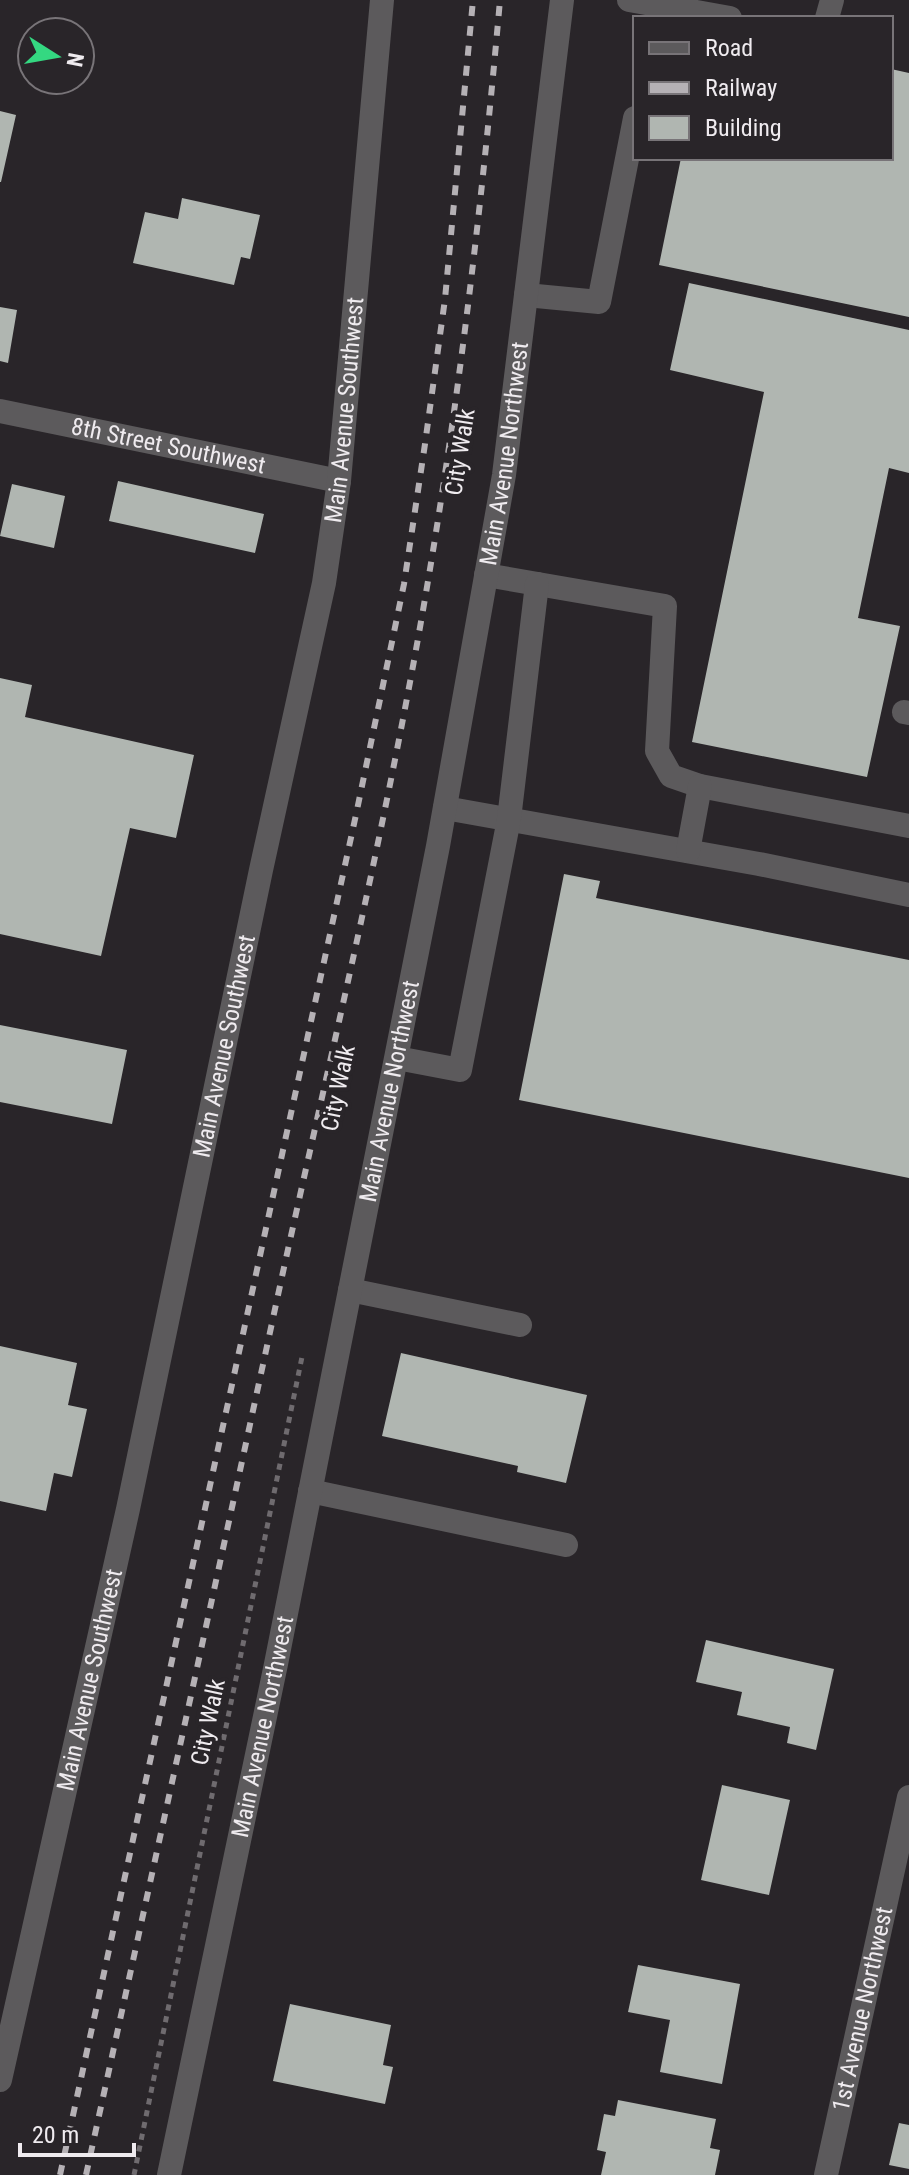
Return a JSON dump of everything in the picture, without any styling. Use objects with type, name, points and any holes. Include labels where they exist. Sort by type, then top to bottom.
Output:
[{"type":"street","name":"Main Avenue Southwest","points":[[0,2080],[128,1509],[324,583],[339,481],[382,0]]},
{"type":"street","name":"Main Avenue Northwest","points":[[169,2175],[310,1491],[445,808],[504,475],[562,0]]},
{"type":"street","points":[[629,0],[656,12],[705,16]]},
{"type":"street","points":[[526,295],[599,302],[633,128]]},
{"type":"street","name":"8th Street Southwest","points":[[0,411],[339,481]]},
{"type":"street","points":[[486,575],[665,606],[657,751],[671,776],[700,786],[909,826]]},
{"type":"street","points":[[397,1058],[460,1070],[509,819],[537,584]]},
{"type":"street","points":[[688,851],[700,786]]},
{"type":"street","points":[[445,808],[688,851],[909,895]]},
{"type":"street","points":[[350,1290],[520,1325]]},
{"type":"street","points":[[310,1491],[566,1545]]},
{"type":"street","name":"1st Avenue Northwest","points":[[826,2175],[909,1797]]},
{"type":"path","name":"City Walk","points":[[134,2175],[303,1350]]},
{"type":"building","points":[[893,69],[909,73],[909,317],[659,265],[681,160],[893,160]]},
{"type":"building","points":[[0,111],[16,115],[1,182],[0,182]]},
{"type":"building","points":[[182,198],[260,215],[250,259],[241,257],[234,285],[133,263],[145,212],[178,219]]},
{"type":"building","points":[[689,283],[909,330],[909,473],[889,468],[858,618],[900,626],[867,777],[692,742],[764,392],[670,370]]},
{"type":"building","points":[[0,307],[17,310],[8,363],[0,361]]},
{"type":"building","points":[[118,481],[264,514],[255,553],[109,521]]},
{"type":"building","points":[[12,484],[65,496],[54,548],[0,536]]},
{"type":"building","points":[[0,678],[32,685],[25,717],[194,755],[176,838],[130,828],[101,956],[0,934]]},
{"type":"building","points":[[564,874],[600,881],[596,898],[909,960],[909,1178],[519,1100]]},
{"type":"building","points":[[0,1025],[127,1050],[112,1124],[0,1102]]},
{"type":"building","points":[[0,1346],[77,1363],[68,1405],[87,1409],[72,1477],[54,1473],[46,1511],[0,1501]]},
{"type":"building","points":[[401,1353],[587,1395],[566,1483],[517,1472],[518,1466],[382,1436]]},
{"type":"building","points":[[706,1640],[834,1669],[816,1750],[787,1743],[790,1727],[737,1715],[742,1692],[696,1682]]},
{"type":"building","points":[[722,1785],[790,1800],[769,1895],[701,1880]]},
{"type":"building","points":[[638,1965],[740,1984],[722,2084],[660,2072],[670,2020],[628,2012]]},
{"type":"building","points":[[290,2004],[391,2025],[383,2065],[393,2067],[385,2104],[273,2081]]},
{"type":"building","points":[[618,2100],[716,2119],[710,2148],[720,2150],[715,2175],[601,2175],[606,2152],[597,2150],[604,2114],[615,2116]]},
{"type":"building","points":[[899,2123],[909,2125],[909,2169],[889,2165]]},
{"type":"railway","points":[[60,2175],[404,584],[445,299],[473,0]]},
{"type":"railway","points":[[86,2175],[360,924],[414,663],[461,360],[500,0]]}]
